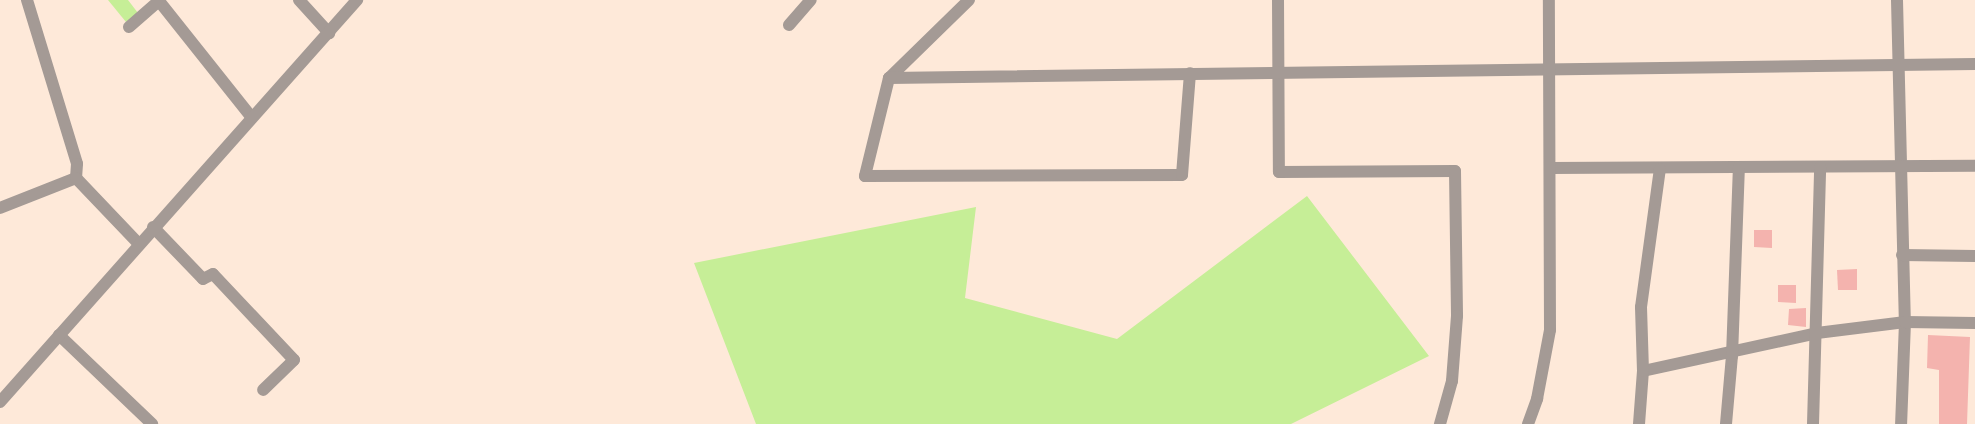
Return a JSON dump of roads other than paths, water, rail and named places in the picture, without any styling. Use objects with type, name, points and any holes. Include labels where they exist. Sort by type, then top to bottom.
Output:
[{"type":"street","points":[[27,0],[77,164],[76,178],[138,243]]},
{"type":"street","points":[[129,27],[160,0],[252,118]]},
{"type":"street","points":[[299,0],[329,33]]},
{"type":"street","points":[[0,402],[138,243],[358,0]]},
{"type":"street","points":[[789,25],[811,0]]},
{"type":"street","points":[[969,0],[889,78],[865,176],[1182,175],[1190,73]]},
{"type":"street","points":[[1278,0],[1279,172],[1455,171],[1458,316],[1452,381],[1440,424]]},
{"type":"street","points":[[1528,424],[1537,400],[1550,330],[1549,0]]},
{"type":"street","points":[[1897,0],[1905,322],[1901,424]]},
{"type":"street","points":[[889,78],[1975,64]]},
{"type":"street","points":[[1550,168],[1660,169],[1975,166]]},
{"type":"street","points":[[1726,424],[1732,351],[1739,167]]},
{"type":"street","points":[[1814,424],[1820,167]]},
{"type":"street","points":[[1639,424],[1644,371],[1641,307],[1660,169]]},
{"type":"street","points":[[0,208],[76,178]]},
{"type":"street","points":[[153,227],[203,279],[213,274],[294,360],[263,390]]},
{"type":"street","points":[[1902,255],[1975,256]]},
{"type":"street","points":[[1644,371],[1817,333],[1905,322],[1975,323]]},
{"type":"street","points":[[59,335],[152,424]]}]
